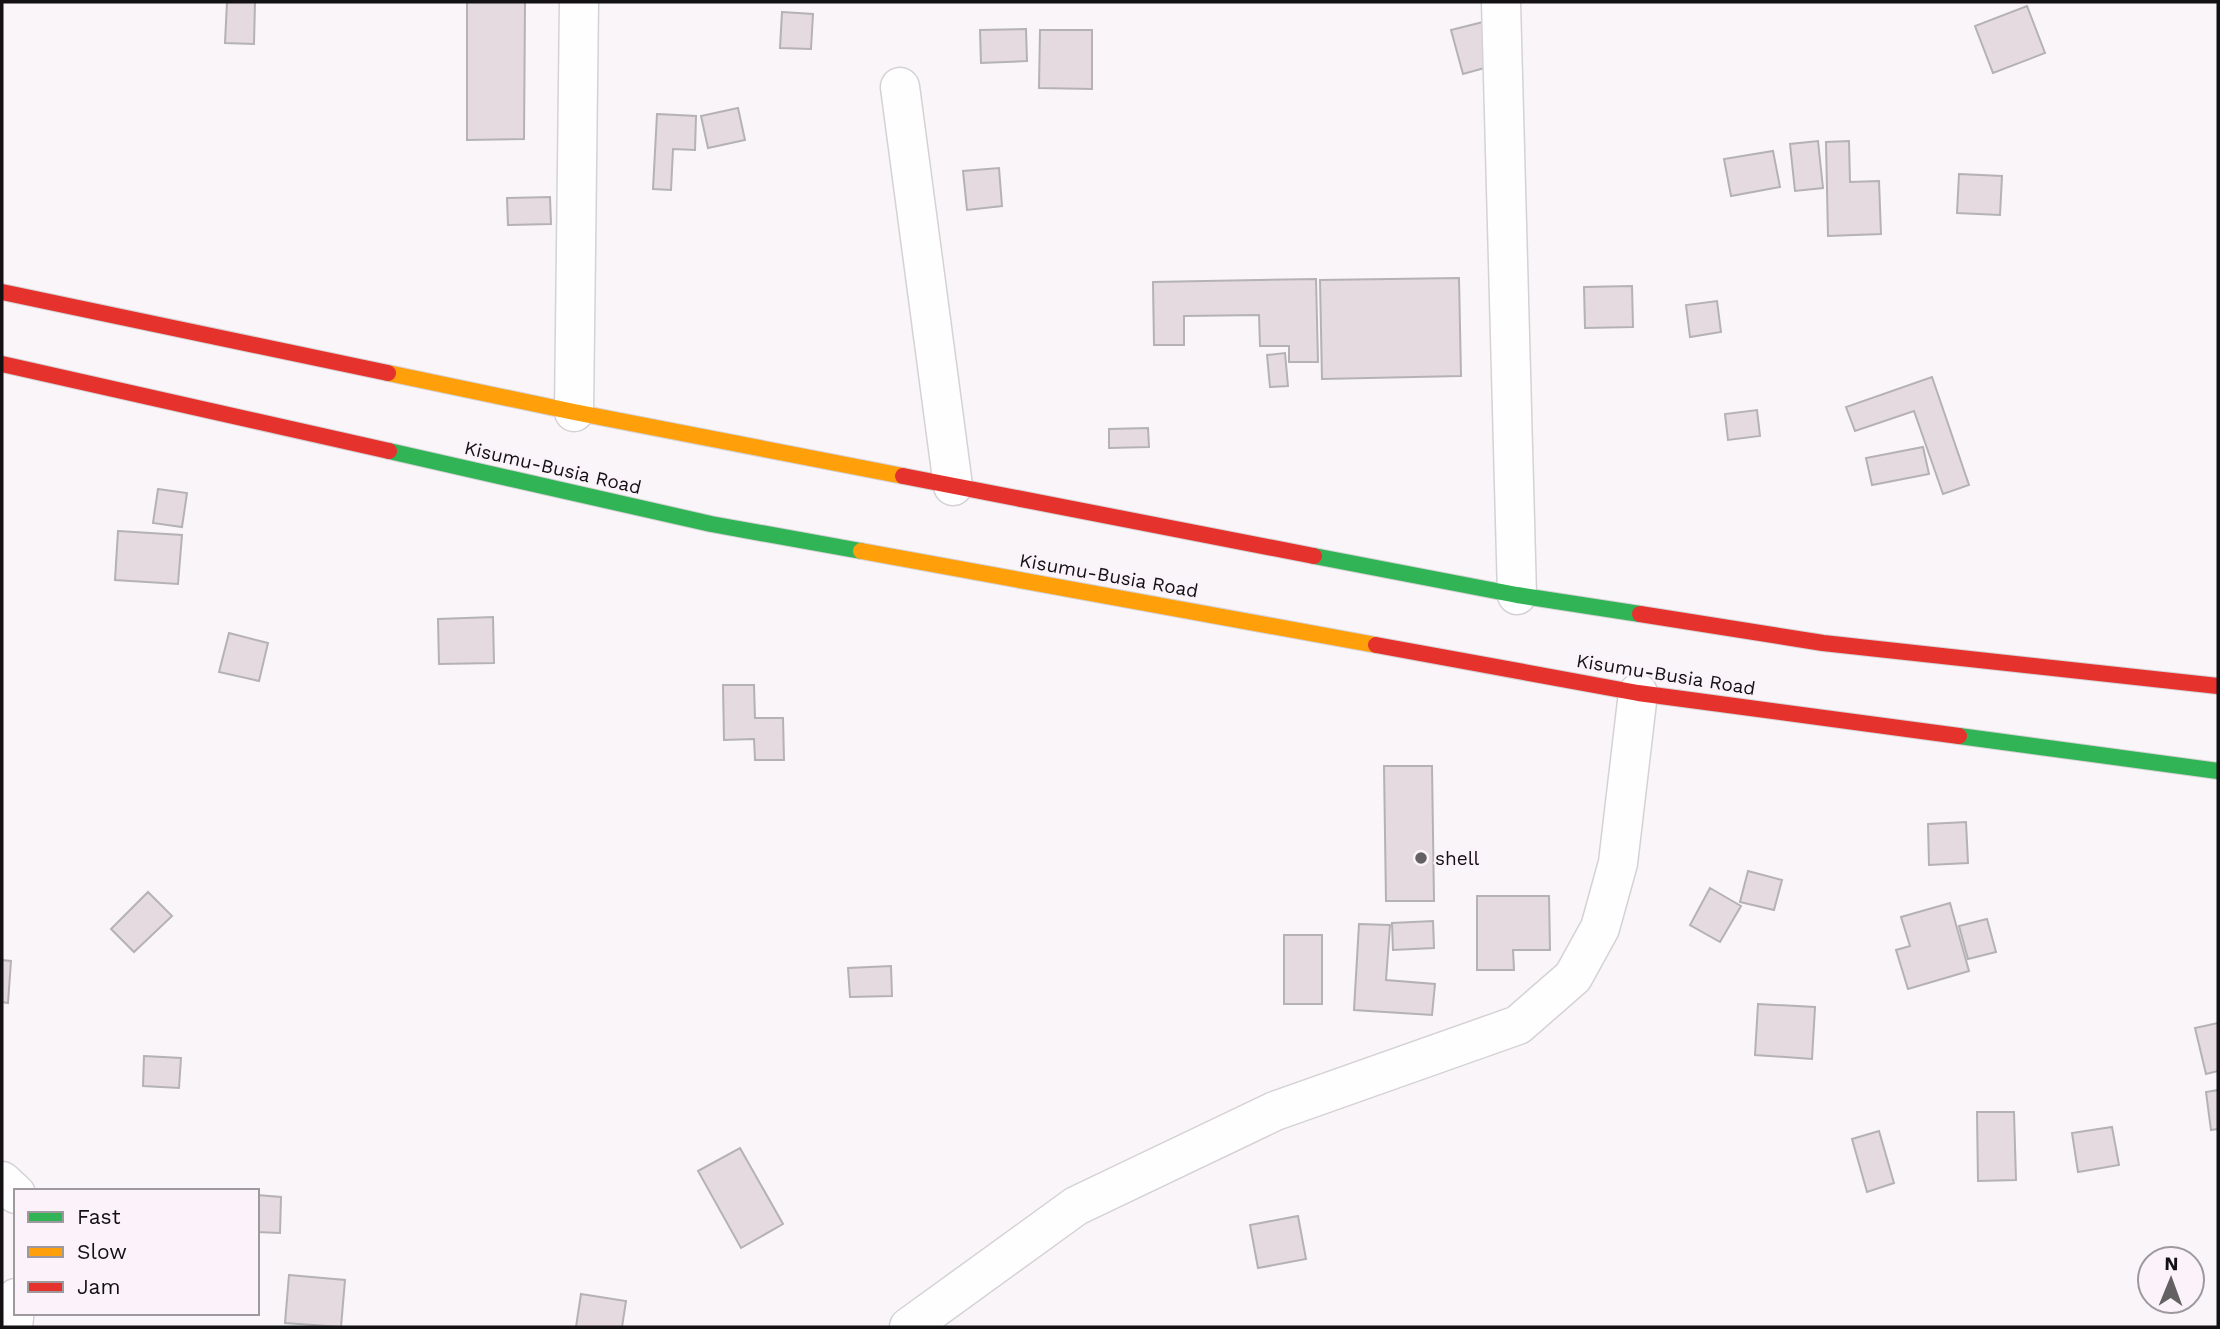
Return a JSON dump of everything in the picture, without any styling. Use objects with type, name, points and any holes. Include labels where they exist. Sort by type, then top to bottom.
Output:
[{"type":"main road","points":[[2,292],[574,412],[1517,595],[1823,643],[2218,686]]},
{"type":"main road","name":"Kisumu-Busia Road","points":[[2,364],[711,524],[1638,693],[2218,771]]},
{"type":"street","points":[[574,412],[579,2]]},
{"type":"street","points":[[1501,2],[1517,595]]},
{"type":"street","points":[[900,87],[953,486]]},
{"type":"street","points":[[909,1327],[1076,1206],[1275,1111],[1518,1025],[1573,977],[1600,929],[1618,863],[1638,693]]},
{"type":"building","points":[[227,2],[255,2],[254,44],[225,43]]},
{"type":"building","points":[[467,2],[525,2],[524,139],[467,140]]},
{"type":"building","points":[[2027,6],[2045,53],[1993,73],[1975,26]]},
{"type":"building","points":[[782,12],[813,14],[811,49],[780,48]]},
{"type":"building","points":[[1483,22],[1495,65],[1463,74],[1451,30]]},
{"type":"building","points":[[1026,29],[1027,61],[981,63],[980,30]]},
{"type":"building","points":[[1040,30],[1092,30],[1092,89],[1039,88]]},
{"type":"building","points":[[738,108],[745,140],[708,148],[701,116]]},
{"type":"building","points":[[657,114],[696,116],[695,150],[673,149],[671,190],[653,189]]},
{"type":"building","points":[[1818,141],[1823,188],[1795,191],[1790,144]]},
{"type":"building","points":[[1849,141],[1850,182],[1879,181],[1881,234],[1828,236],[1826,142]]},
{"type":"building","points":[[1773,151],[1780,187],[1731,196],[1724,159]]},
{"type":"building","points":[[999,168],[1002,206],[967,210],[963,171]]},
{"type":"building","points":[[1959,174],[2002,176],[2000,215],[1957,213]]},
{"type":"building","points":[[550,197],[551,224],[508,225],[507,198]]},
{"type":"building","points":[[1459,278],[1461,376],[1322,379],[1320,280]]},
{"type":"building","points":[[1316,279],[1318,362],[1289,362],[1289,346],[1260,346],[1259,315],[1184,316],[1184,345],[1154,345],[1153,282]]},
{"type":"building","points":[[1632,286],[1633,327],[1585,328],[1584,287]]},
{"type":"building","points":[[1717,301],[1721,332],[1690,337],[1686,305]]},
{"type":"building","points":[[1285,353],[1288,386],[1270,387],[1267,355]]},
{"type":"building","points":[[1932,377],[1969,485],[1943,494],[1914,411],[1855,431],[1846,407]]},
{"type":"building","points":[[1757,410],[1760,436],[1728,440],[1725,414]]},
{"type":"building","points":[[1148,428],[1149,447],[1109,448],[1109,429]]},
{"type":"building","points":[[1923,447],[1929,474],[1872,485],[1866,458]]},
{"type":"building","points":[[158,489],[187,493],[182,527],[153,523]]},
{"type":"building","points":[[118,531],[182,535],[178,584],[115,580]]},
{"type":"building","points":[[493,617],[494,663],[439,664],[438,619]]},
{"type":"building","points":[[229,633],[268,643],[259,681],[219,672]]},
{"type":"building","points":[[723,685],[754,685],[755,718],[783,718],[784,760],[755,760],[754,739],[724,740]]},
{"type":"building","points":[[1384,766],[1432,766],[1434,901],[1386,901]]},
{"type":"building","points":[[1966,822],[1968,863],[1929,865],[1928,824]]},
{"type":"building","points":[[1748,871],[1782,880],[1774,910],[1740,902]]},
{"type":"building","points":[[1710,888],[1741,906],[1720,942],[1690,925]]},
{"type":"building","points":[[148,892],[172,916],[134,952],[111,929]]},
{"type":"building","points":[[1477,896],[1549,896],[1550,950],[1513,950],[1514,970],[1477,970]]},
{"type":"building","points":[[1950,903],[1969,971],[1908,989],[1896,950],[1910,946],[1901,917]]},
{"type":"building","points":[[1987,919],[1996,952],[1968,959],[1959,926]]},
{"type":"building","points":[[1433,921],[1434,948],[1393,950],[1392,923]]},
{"type":"building","points":[[1359,924],[1390,925],[1386,980],[1435,984],[1432,1015],[1354,1010]]},
{"type":"building","points":[[1284,935],[1322,935],[1322,1004],[1284,1004]]},
{"type":"building","points":[[2,960],[11,961],[8,1003],[2,1002]]},
{"type":"building","points":[[891,966],[892,996],[850,997],[848,968]]},
{"type":"building","points":[[1758,1004],[1815,1007],[1812,1059],[1755,1055]]},
{"type":"building","points":[[2218,1023],[2218,1071],[2206,1074],[2195,1028]]},
{"type":"building","points":[[144,1056],[181,1058],[179,1088],[143,1086]]},
{"type":"building","points":[[2218,1090],[2218,1129],[2211,1130],[2206,1092]]},
{"type":"building","points":[[1977,1112],[2014,1112],[2016,1180],[1978,1181]]},
{"type":"building","points":[[2112,1127],[2119,1165],[2078,1172],[2072,1133]]},
{"type":"building","points":[[1879,1131],[1894,1183],[1867,1192],[1852,1139]]},
{"type":"building","points":[[740,1148],[783,1224],[741,1248],[698,1171]]},
{"type":"building","points":[[259,1195],[281,1197],[280,1233],[259,1232]]},
{"type":"building","points":[[1298,1216],[1306,1259],[1258,1268],[1250,1225]]},
{"type":"building","points":[[289,1275],[345,1280],[341,1327],[285,1323]]},
{"type":"building","points":[[581,1294],[626,1301],[622,1327],[576,1327]]},
{"type":"traffic: fast","points":[[389,451],[711,524],[861,551]]},
{"type":"traffic: fast","points":[[1314,556],[1517,595],[1640,614]]},
{"type":"traffic: fast","points":[[1959,736],[2218,771]]},
{"type":"traffic: slow","points":[[388,373],[903,476]]},
{"type":"traffic: slow","points":[[861,551],[1376,645]]},
{"type":"traffic: jam","points":[[2,292],[388,373]]},
{"type":"traffic: jam","points":[[2,364],[389,451]]},
{"type":"traffic: jam","points":[[903,476],[1314,556]]},
{"type":"traffic: jam","points":[[1640,614],[1823,643],[2218,686]]},
{"type":"traffic: jam","points":[[1376,645],[1638,693],[1959,736]]},
{"type":"place","name":"shell","points":[[1421,858]]}]
